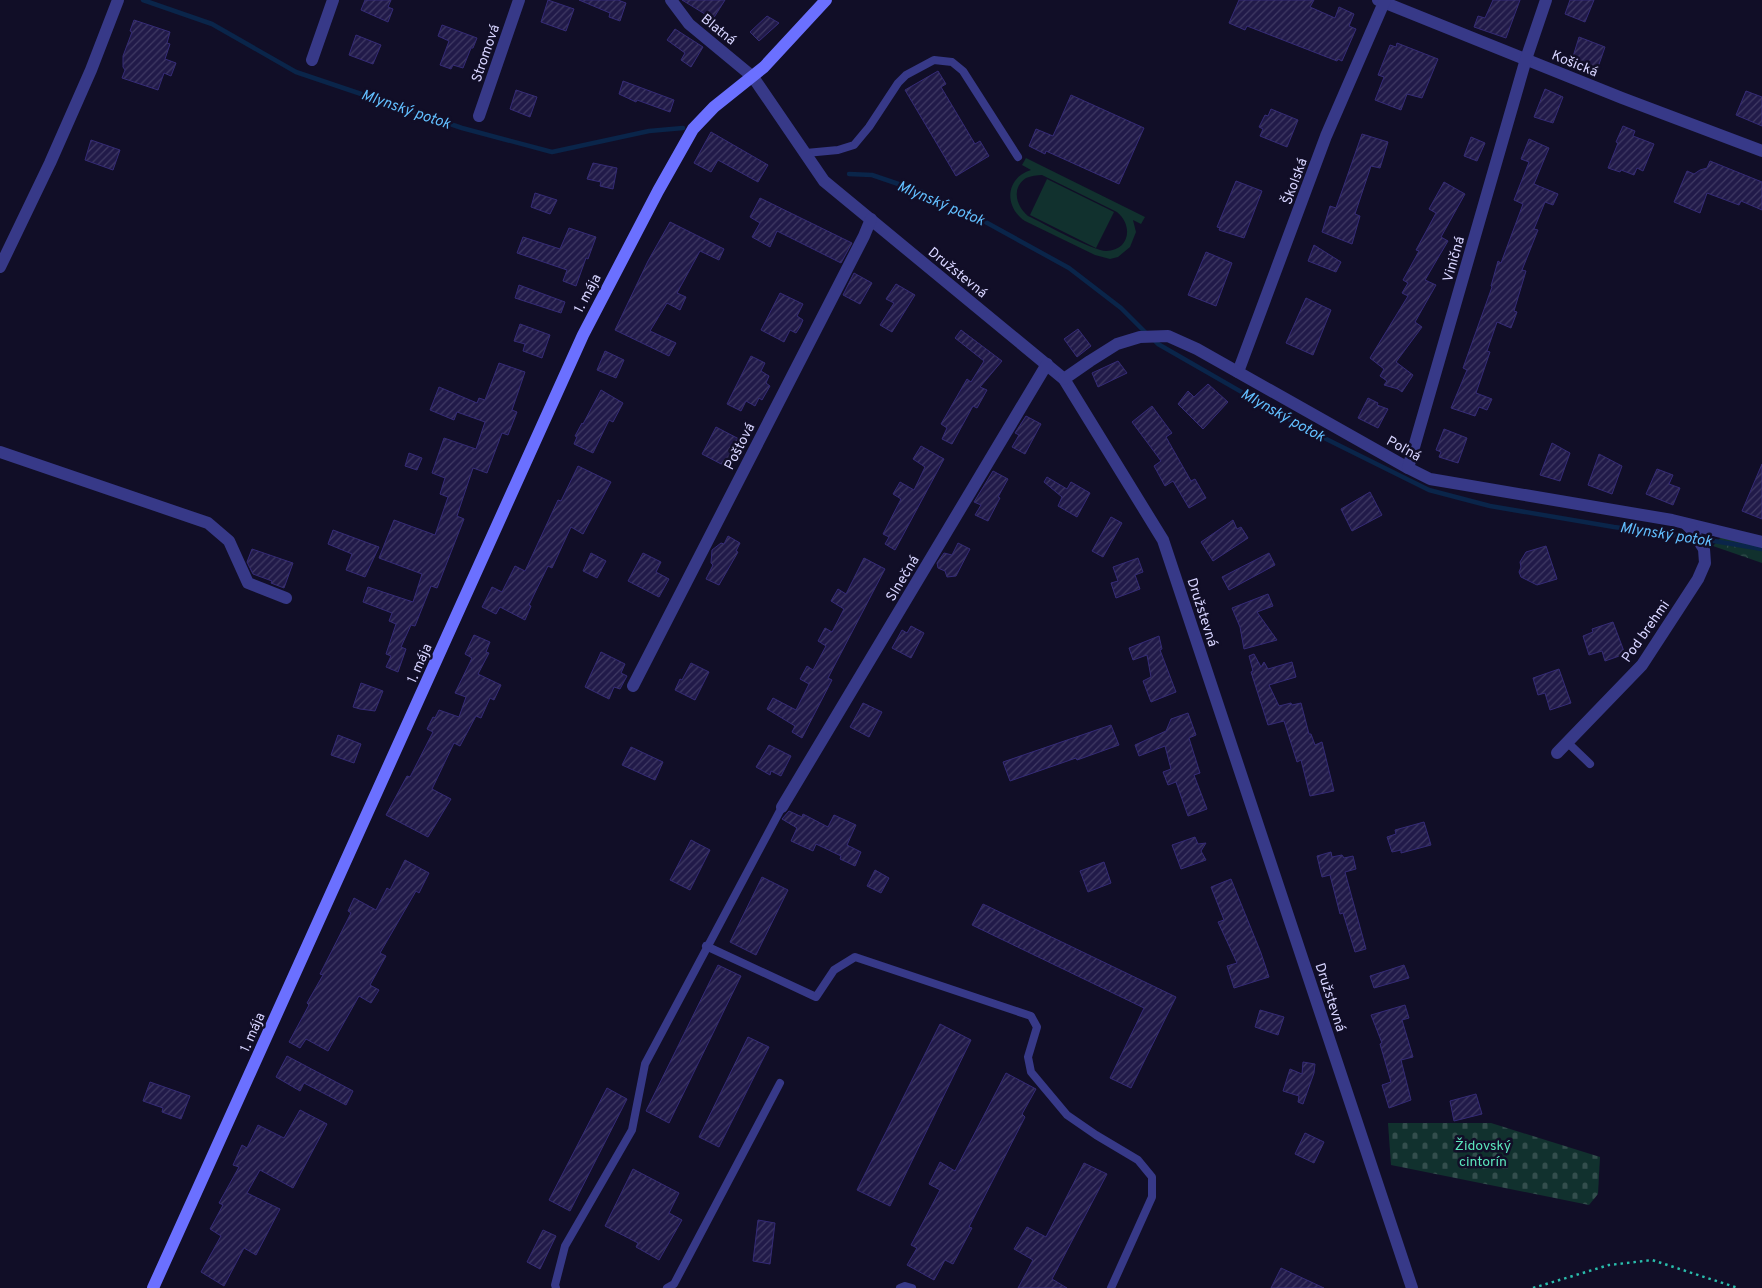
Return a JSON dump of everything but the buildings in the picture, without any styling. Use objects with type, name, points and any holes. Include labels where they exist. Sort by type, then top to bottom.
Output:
[{"type":"street","points":[[0,267],[50,163],[91,70],[118,0]]},
{"type":"street","points":[[312,60],[333,0]]},
{"type":"street","name":"Stromová","points":[[479,116],[519,0]]},
{"type":"street","name":"Blatná","points":[[671,0],[689,24],[753,77]]},
{"type":"street","name":"1. mája","points":[[153,1288],[583,335],[658,191],[693,129],[714,106],[753,77],[826,0]]},
{"type":"street","name":"Viničná","points":[[1408,468],[1526,59],[1546,0]]},
{"type":"street","name":"Košická","points":[[1382,1],[1622,98],[1762,151]]},
{"type":"street","name":"Školská","points":[[1238,372],[1326,136],[1382,1]]},
{"type":"street","name":"Družstevná","points":[[753,77],[824,181],[1064,379],[1163,540],[1412,1288]]},
{"type":"street","name":"Poštová","points":[[632,686],[864,236],[871,219]]},
{"type":"street","name":"Poľná","points":[[1064,379],[1117,344],[1140,337],[1168,336],[1197,349],[1430,482],[1689,527],[1762,542]]},
{"type":"street","name":"Slnečná","points":[[782,807],[1047,364]]},
{"type":"street","points":[[0,452],[208,523],[229,541],[248,584],[286,598]]},
{"type":"street","name":"Pod brehmi","points":[[1557,753],[1642,665],[1698,579],[1705,563],[1704,549],[1689,527]]},
{"type":"lane","points":[[806,153],[838,150],[854,145],[869,127],[898,83],[906,75],[934,60],[952,62],[963,71],[1018,157]]},
{"type":"lane","points":[[1567,742],[1590,764]]},
{"type":"lane","points":[[556,1288],[566,1246],[632,1130],[645,1064],[706,946],[782,807]]},
{"type":"lane","points":[[706,946],[816,997],[834,970],[855,957],[1031,1016],[1037,1027],[1028,1057],[1030,1072],[1067,1115],[1138,1160],[1152,1177],[1152,1196],[1111,1288]]},
{"type":"lane","points":[[667,1288],[674,1284],[780,1083]]},
{"type":"lane","points":[[900,1288],[906,1286],[912,1288]]},
{"type":"path","points":[[1534,1288],[1609,1265],[1652,1260],[1738,1288]]},
{"type":"green space","points":[[1026,158],[1145,217],[1141,224],[1133,220],[1136,232],[1130,247],[1118,257],[1110,259],[1095,255],[1025,221],[1013,208],[1010,193],[1016,179],[1031,170],[1022,165]],"holes":[[[1042,175],[1117,212],[1126,224],[1127,237],[1120,247],[1114,250],[1100,250],[1028,216],[1018,202],[1018,187],[1026,178]]]},
{"type":"green space","points":[[1047,179],[1114,212],[1096,248],[1030,215]]},
{"type":"green space","points":[[1723,535],[1762,539],[1762,563],[1713,546]]},
{"type":"green space","name":"Židovský cintorín","points":[[1388,1123],[1491,1123],[1600,1157],[1598,1194],[1589,1205],[1391,1165]]},
{"type":"waterway","name":"Mlynský potok","points":[[143,0],[212,24],[296,72],[462,128],[552,152],[649,131],[683,128]]},
{"type":"waterway","name":"Mlynský potok","points":[[849,174],[872,175],[922,192],[980,219],[1069,268],[1121,308],[1147,334]]},
{"type":"waterway","name":"Mlynský potok","points":[[1153,339],[1158,344],[1306,429],[1429,490],[1490,506],[1614,527],[1694,538]]},
{"type":"waterway","name":"Mlynský potok","points":[[1702,539],[1762,549]]}]
